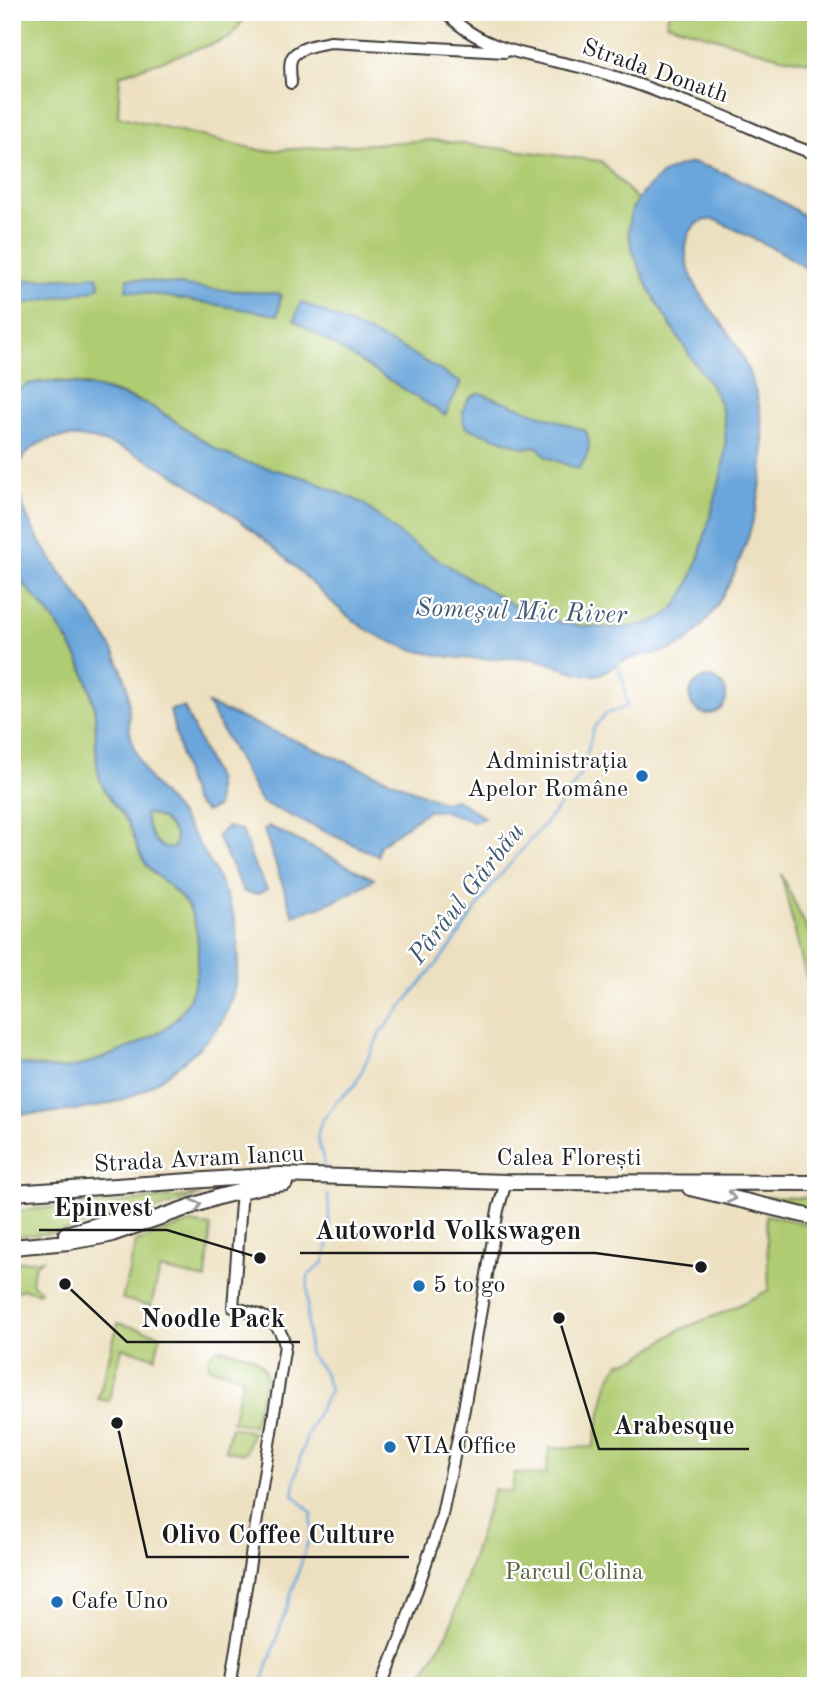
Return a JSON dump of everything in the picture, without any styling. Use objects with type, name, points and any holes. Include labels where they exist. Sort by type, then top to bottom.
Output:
[{"type":"main road","name":"Strada Avram Iancu","points":[[15,1194],[261,1175],[327,1177]]},
{"type":"main road","name":"Calea Florești","points":[[327,1177],[506,1182],[816,1183]]},
{"type":"main road","name":"Strada Avram Iancu","points":[[12,1247],[109,1235],[242,1190],[327,1177]]},
{"type":"main road","points":[[665,1182],[816,1218]]},
{"type":"main road","points":[[12,1240],[68,1234],[118,1219],[162,1218]]},
{"type":"street","name":"Strada Donath","points":[[446,12],[471,32],[511,53],[608,74],[721,115],[787,145],[816,154]]},
{"type":"street","points":[[291,83],[290,61],[294,55],[309,47],[331,42],[511,53]]},
{"type":"street","points":[[382,1686],[441,1518],[464,1409],[498,1210],[506,1182]]},
{"type":"street","points":[[230,1686],[285,1345],[282,1332],[268,1318],[233,1307],[242,1190]]},
{"type":"green space","points":[[12,12],[249,12],[230,38],[120,75],[118,116],[264,151],[432,140],[601,161],[637,199],[629,230],[636,260],[664,314],[715,392],[724,420],[724,468],[695,569],[677,603],[667,614],[654,621],[622,627],[586,626],[532,615],[243,465],[145,403],[91,386],[53,381],[24,386],[12,397]]},
{"type":"green space","points":[[669,12],[816,12],[816,63],[780,57],[666,23]]},
{"type":"green space","points":[[12,572],[52,617],[74,650],[83,668],[94,706],[97,762],[103,786],[129,825],[145,863],[187,905],[198,937],[196,977],[192,994],[175,1019],[164,1029],[134,1046],[76,1067],[63,1069],[12,1064]]},
{"type":"green space","points":[[145,813],[160,818],[170,828],[176,837],[174,848],[157,843],[150,832]]},
{"type":"green space","points":[[781,874],[816,948],[816,972],[806,977]]},
{"type":"green space","points":[[201,1195],[158,1209],[140,1210],[60,1232],[12,1237],[12,1211]]},
{"type":"green space","points":[[746,1197],[816,1198],[816,1214]]},
{"type":"green space","name":"Parcul Colina","points":[[766,1215],[816,1226],[816,1686],[415,1686],[449,1631],[494,1489],[512,1492],[514,1473],[546,1475],[549,1448],[593,1447],[608,1383],[618,1364],[639,1357],[679,1330],[727,1311],[769,1290]]},
{"type":"green space","points":[[190,1223],[211,1226],[206,1279],[160,1269],[151,1306],[122,1299],[136,1242]]},
{"type":"green space","points":[[42,1260],[35,1265],[31,1282],[41,1291],[39,1293],[24,1289],[12,1293],[12,1262]]},
{"type":"green space","points":[[118,1323],[161,1335],[155,1357],[122,1348],[109,1401],[98,1399]]},
{"type":"green space","points":[[218,1348],[248,1355],[264,1368],[266,1376],[253,1426],[232,1422],[243,1377],[208,1367],[210,1355]]},
{"type":"green space","points":[[231,1427],[252,1432],[246,1452],[241,1454],[225,1450]]},
{"type":"water","name":"Someşul Mic River","points":[[694,163],[711,168],[742,181],[773,196],[816,224],[816,275],[781,252],[716,220],[698,223],[688,236],[687,263],[694,282],[735,343],[749,372],[763,430],[763,460],[754,518],[733,576],[701,627],[675,648],[630,658],[596,675],[580,674],[534,659],[462,658],[415,650],[385,639],[359,624],[284,557],[209,497],[146,459],[114,445],[84,438],[47,440],[25,455],[18,478],[20,498],[28,520],[115,653],[129,697],[130,730],[135,749],[150,779],[186,825],[220,882],[234,919],[238,963],[229,1007],[217,1029],[184,1061],[158,1081],[122,1100],[91,1108],[12,1114],[12,1064],[56,1069],[83,1065],[138,1044],[177,1018],[192,992],[196,976],[198,937],[187,905],[145,863],[129,825],[100,780],[94,706],[74,651],[39,601],[12,572],[12,397],[24,386],[33,383],[59,382],[98,388],[145,403],[219,451],[242,461],[306,478],[363,503],[401,536],[523,611],[582,626],[627,627],[648,623],[665,615],[678,603],[689,583],[698,560],[724,460],[725,433],[721,405],[655,299],[638,265],[629,233],[630,216],[641,195],[661,175]],"holes":[[[145,813],[160,818],[170,828],[176,837],[174,848],[162,846],[153,838]]]},
{"type":"water","points":[[97,276],[100,286],[91,291],[12,306],[12,281]]},
{"type":"water","points":[[128,278],[209,289],[281,294],[278,315],[126,290]]},
{"type":"water","points":[[301,302],[404,349],[461,383],[445,415],[294,320]]},
{"type":"water","points":[[480,393],[586,431],[589,446],[587,456],[578,469],[546,457],[534,446],[525,448],[465,427],[465,406],[470,398]]},
{"type":"water","points":[[708,678],[721,683],[726,696],[721,709],[708,714],[695,709],[690,696],[695,683]]},
{"type":"water","points":[[208,704],[442,802],[456,799],[485,818],[473,822],[444,811],[427,811],[380,845],[378,856],[261,802]]},
{"type":"water","points":[[184,707],[217,781],[217,807],[206,812],[194,802],[170,710]]},
{"type":"water","points":[[269,826],[374,879],[335,901],[293,915],[264,830]]},
{"type":"water","points":[[227,827],[242,830],[252,860],[267,889],[258,894],[244,892],[217,836]]},
{"type":"waterway","name":"Pârâul Gârbău","points":[[326,1169],[317,1137],[321,1122],[336,1102],[355,1085],[380,1033],[453,944],[492,885],[564,801],[583,770],[593,729],[605,714],[627,706],[624,683],[617,663]]},
{"type":"waterway","name":"Pârâul Gârbău","points":[[261,1686],[311,1533],[312,1513],[293,1495],[306,1440],[330,1390],[324,1372],[309,1354],[307,1311],[308,1276],[324,1262],[330,1236],[328,1196]]},
{"type":"place","name":"Administrația Apelor Române","points":[[642,776]]},
{"type":"place","name":"Epinvest","points":[[260,1258]]},
{"type":"place","name":"Autoworld Volkswagen","points":[[701,1267]]},
{"type":"place","name":"Noodle Pack","points":[[65,1284]]},
{"type":"place","name":"5 to go","points":[[419,1286]]},
{"type":"place","name":"Arabesque","points":[[559,1318]]},
{"type":"place","name":"Olivo Coffee Culture","points":[[117,1423]]},
{"type":"place","name":"VIA Office","points":[[390,1447]]},
{"type":"place","name":"Cafe Uno","points":[[57,1602]]}]
